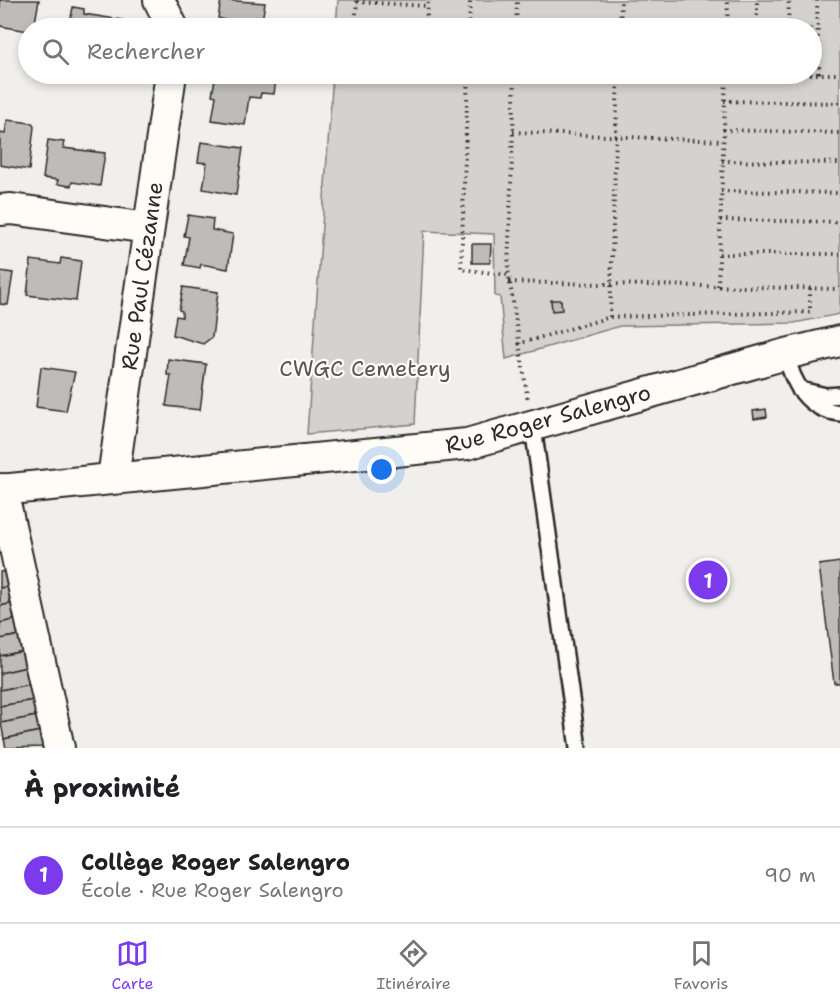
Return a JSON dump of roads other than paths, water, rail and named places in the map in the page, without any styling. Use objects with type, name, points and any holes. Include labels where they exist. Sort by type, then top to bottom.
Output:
[{"type":"street","points":[[159,0],[168,18]]},
{"type":"street","name":"Rue Paul Cézanne","points":[[113,478],[170,84]]},
{"type":"street","points":[[0,210],[11,209],[148,228]]},
{"type":"street","name":"Rue Roger Salengro","points":[[1,489],[442,448],[533,427],[786,354],[840,341]]},
{"type":"street","points":[[1,489],[59,748]]},
{"type":"lane","points":[[786,354],[790,373],[800,390],[819,408],[840,413]]},
{"type":"lane","points":[[800,390],[826,396],[840,395]]},
{"type":"lane","points":[[533,427],[578,748]]},
{"type":"place","name":"Collège Roger Salengro","points":[[708,580]]},
{"type":"park label","name":"CWGC Cemetery","points":[[365,368]]}]
